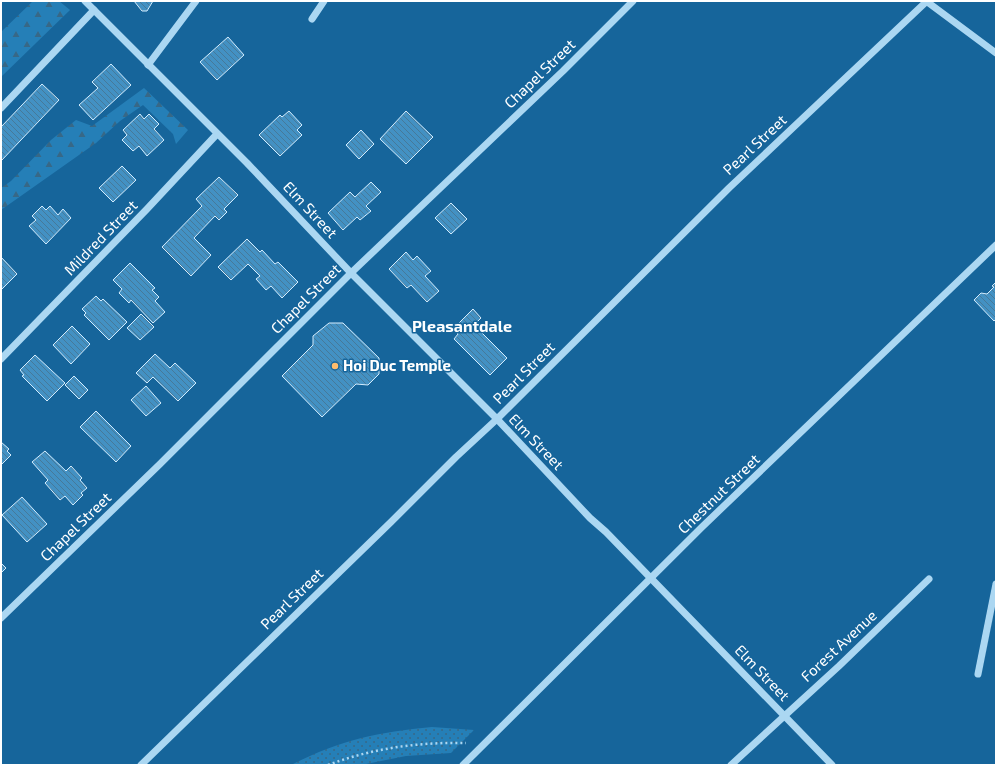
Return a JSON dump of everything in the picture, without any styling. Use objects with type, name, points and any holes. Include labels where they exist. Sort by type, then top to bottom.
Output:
[{"type":"street","name":"Elm Street","points":[[85,1],[217,134],[351,273],[497,419],[576,501],[590,518],[606,532],[832,765]]},
{"type":"street","points":[[148,64],[196,1]]},
{"type":"street","points":[[312,19],[324,1]]},
{"type":"street","name":"Chapel Street","points":[[1,618],[160,464],[351,273],[563,71],[633,1]]},
{"type":"street","points":[[926,1],[996,53]]},
{"type":"street","name":"Pearl Street","points":[[141,765],[456,457],[497,419],[729,188],[926,1]]},
{"type":"street","points":[[1,108],[94,10]]},
{"type":"street","name":"Mildred Street","points":[[1,359],[147,209],[217,134]]},
{"type":"street","name":"Chestnut Street","points":[[464,765],[568,659],[652,579],[702,527],[996,245]]},
{"type":"street","name":"Forest Avenue","points":[[731,765],[839,666],[929,579]]},
{"type":"street","points":[[978,674],[996,584]]},
{"type":"path","points":[[328,765],[355,755],[403,746],[487,743]]},
{"type":"green space","points":[[33,1],[59,1],[70,10],[1,77],[1,32]]},
{"type":"green space","points":[[144,88],[188,130],[176,144],[173,134],[143,105],[120,121],[96,143],[1,210],[1,188],[11,181],[51,140],[76,120],[92,126]]},
{"type":"green space","points":[[432,727],[474,730],[451,753],[406,756],[361,765],[291,765],[326,749],[360,738]]},
{"type":"building","points":[[134,1],[153,1],[147,11],[142,11]]},
{"type":"building","points":[[228,37],[244,55],[217,80],[200,62]]},
{"type":"building","points":[[111,64],[131,85],[93,120],[79,105],[98,88],[92,82]]},
{"type":"building","points":[[42,84],[59,100],[1,161],[1,127]]},
{"type":"building","points":[[289,111],[302,125],[297,130],[302,135],[280,156],[259,135],[280,115],[282,117]]},
{"type":"building","points":[[406,111],[433,137],[406,164],[380,139]]},
{"type":"building","points":[[140,114],[144,119],[149,114],[159,124],[154,129],[164,140],[147,156],[139,146],[133,151],[122,140],[127,135],[123,130]]},
{"type":"building","points":[[361,130],[374,144],[359,159],[346,145]]},
{"type":"building","points":[[122,166],[136,180],[113,202],[99,188]]},
{"type":"building","points":[[219,177],[238,195],[224,209],[227,212],[219,220],[215,216],[194,238],[211,255],[191,276],[162,247],[202,206],[196,199]]},
{"type":"building","points":[[371,182],[381,192],[366,206],[371,211],[360,220],[357,217],[343,230],[328,213],[350,192],[355,197]]},
{"type":"building","points":[[451,203],[467,219],[451,234],[435,218]]},
{"type":"building","points":[[42,206],[46,210],[50,206],[58,215],[63,209],[71,218],[46,244],[29,226],[36,220],[32,216]]},
{"type":"building","points":[[247,239],[260,252],[262,250],[275,264],[278,262],[298,282],[282,298],[271,286],[266,290],[256,279],[260,276],[248,264],[231,280],[218,267]]},
{"type":"building","points":[[406,252],[413,260],[417,256],[431,271],[425,276],[439,291],[427,302],[411,285],[407,288],[389,269]]},
{"type":"building","points":[[1,257],[17,274],[1,290]]},
{"type":"building","points":[[130,263],[155,288],[152,290],[159,297],[155,301],[165,312],[153,323],[131,300],[129,303],[119,293],[122,289],[113,280]]},
{"type":"building","points":[[996,282],[996,319],[994,321],[974,300],[981,293],[987,294],[994,287],[992,286]]},
{"type":"building","points":[[96,296],[101,301],[103,299],[127,322],[109,340],[84,315],[86,313],[82,309]]},
{"type":"building","points":[[473,309],[481,318],[474,325],[507,358],[490,375],[454,339],[458,334],[453,329]]},
{"type":"building","points":[[141,314],[154,327],[140,340],[127,328]]},
{"type":"building","name":"Hoi Duc Temple","points":[[329,323],[343,323],[379,358],[379,374],[368,385],[356,384],[322,417],[282,376],[313,345],[313,336]]},
{"type":"building","points":[[72,326],[90,344],[71,364],[53,345]]},
{"type":"building","points":[[155,354],[170,368],[175,363],[196,383],[178,401],[153,377],[147,383],[136,373]]},
{"type":"building","points":[[35,355],[65,383],[47,401],[22,376],[24,375],[20,370]]},
{"type":"building","points":[[74,376],[88,390],[79,399],[65,385]]},
{"type":"building","points":[[146,386],[161,403],[146,416],[131,400]]},
{"type":"building","points":[[96,411],[131,446],[116,462],[80,427]]},
{"type":"building","points":[[1,442],[9,449],[7,451],[11,455],[1,465]]},
{"type":"building","points":[[45,451],[66,471],[71,466],[82,478],[80,480],[87,488],[81,493],[83,495],[73,505],[65,496],[60,500],[45,483],[48,480],[32,462]]},
{"type":"building","points":[[22,497],[47,524],[27,542],[2,515]]},
{"type":"building","points":[[1,563],[6,568],[1,573]]},
{"type":"place","name":"Hoi Duc Temple","points":[[335,366]]},
{"type":"district","name":"Pleasantdale","points":[[462,326]]}]
